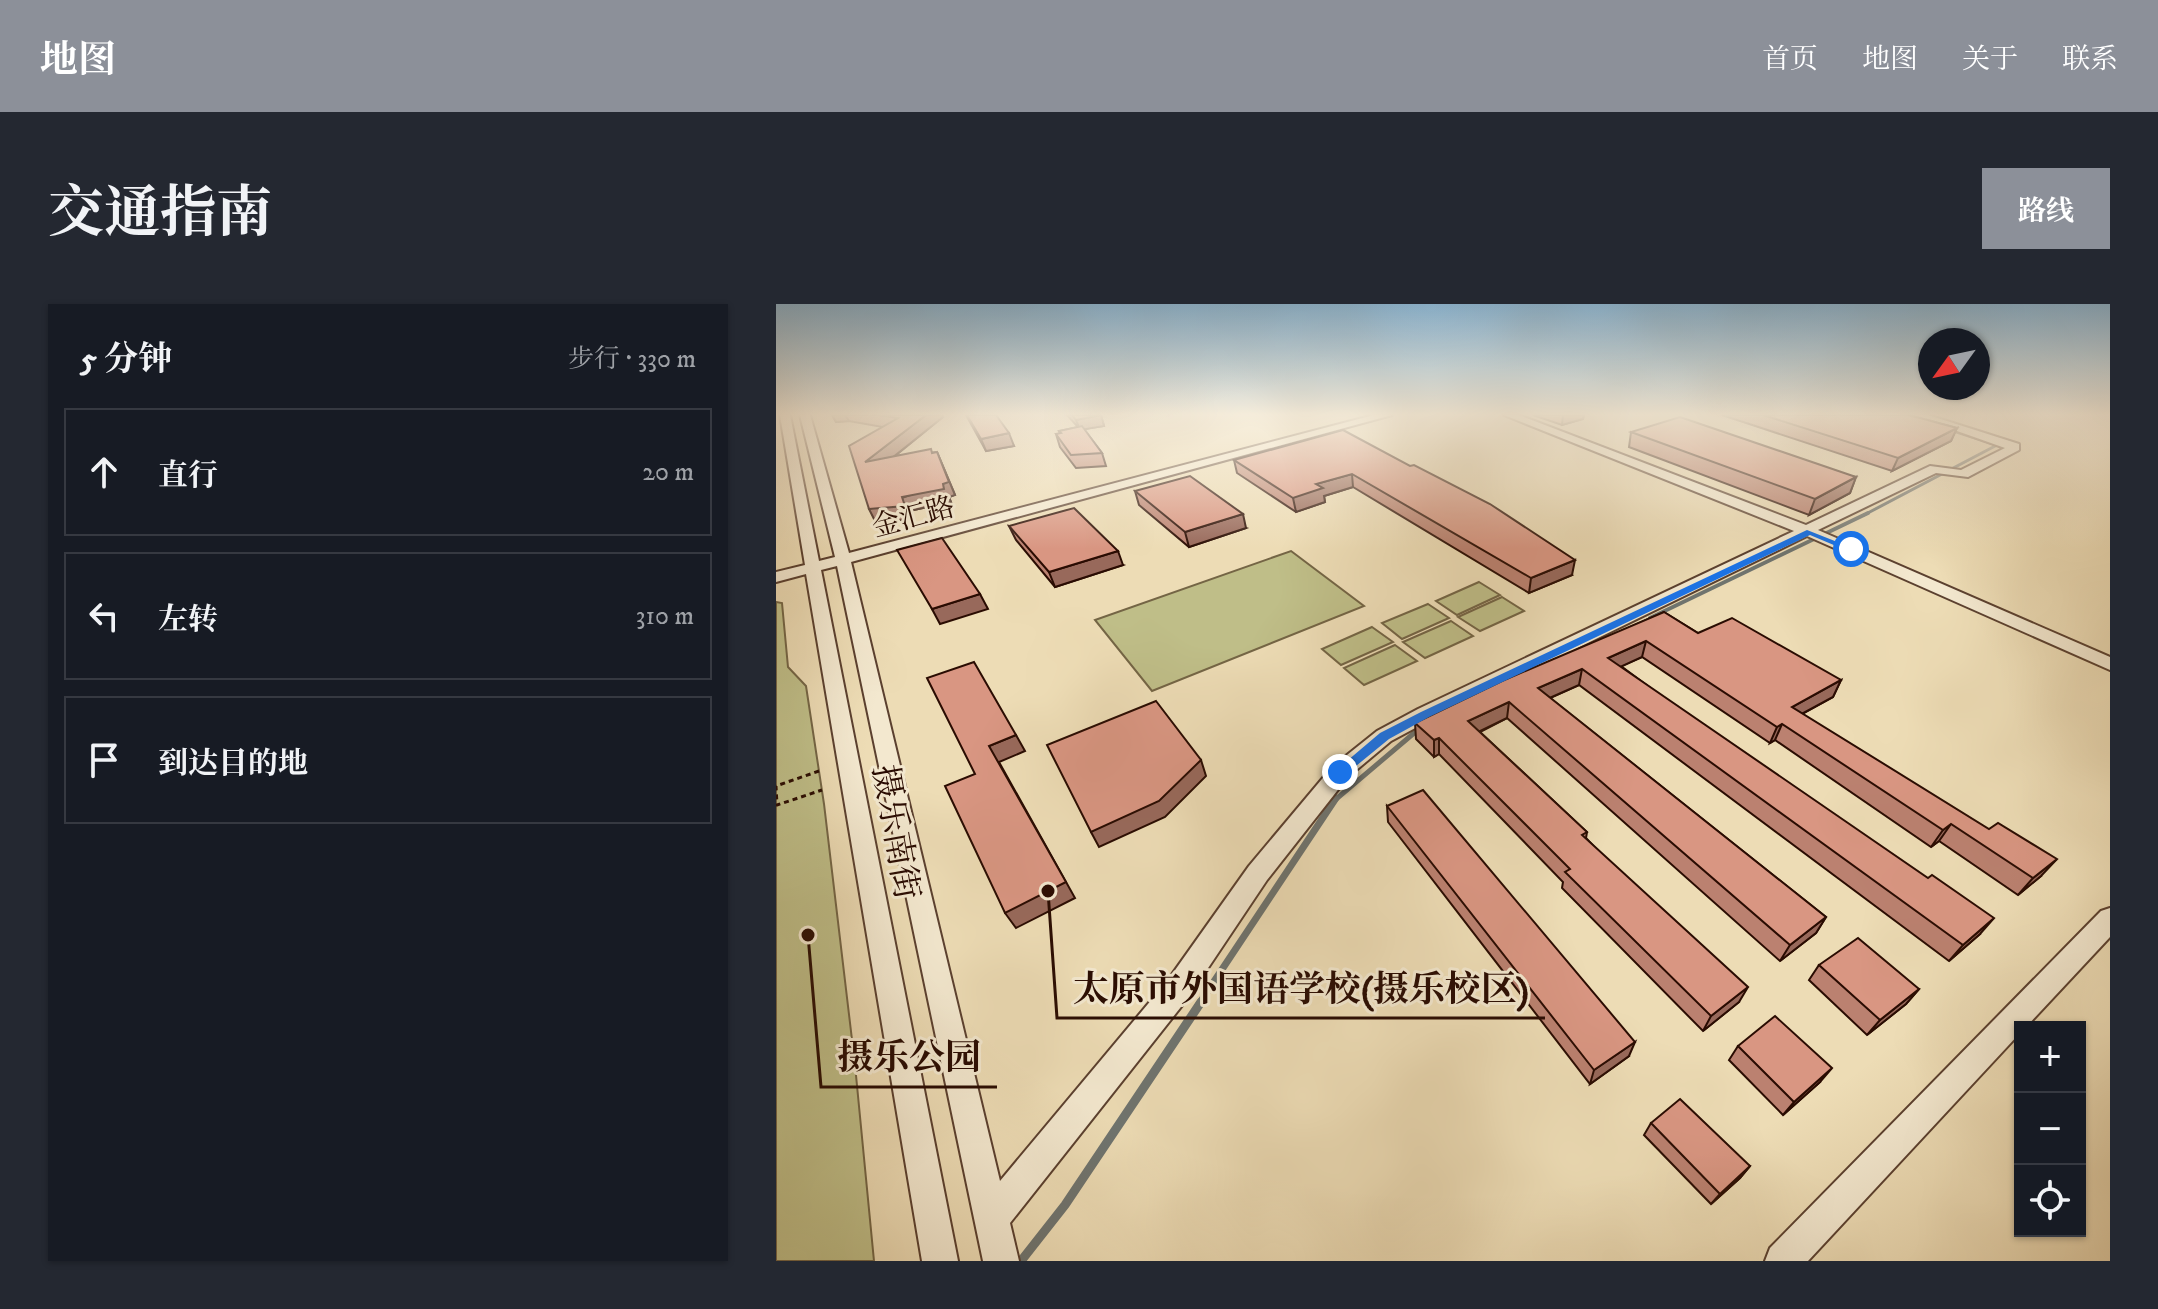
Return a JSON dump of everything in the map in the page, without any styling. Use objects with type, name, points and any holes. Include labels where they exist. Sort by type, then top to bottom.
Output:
[{"type":"street","name":"摄乐南街","points":[[794,460],[940,1261]]},
{"type":"street","name":"摄乐南街","points":[[817,460],[842,557],[1001,1261]]},
{"type":"street","name":"金汇路","points":[[842,557],[1198,460]]},
{"type":"street","name":"金汇路","points":[[776,571],[842,557],[1216,460]]},
{"type":"street","points":[[1624,460],[1838,543],[2110,664]]},
{"type":"street","points":[[991,1219],[1178,989],[1258,873],[1340,772],[1384,736],[1810,532],[1934,469],[1963,474],[1991,460]]},
{"type":"street","name":"金汇路","points":[[776,577],[814,564]]},
{"type":"street","points":[[1783,1261],[2110,919]]},
{"type":"path","points":[[819,771],[776,786],[777,805],[822,790]]},
{"type":"shaded area","points":[[1291,551],[1364,606],[1152,691],[1095,620]]},
{"type":"shaded area","points":[[1479,582],[1500,595],[1457,615],[1436,601]]},
{"type":"shaded area","points":[[1502,597],[1524,611],[1480,631],[1458,617]]},
{"type":"shaded area","points":[[776,602],[782,603],[788,667],[806,686],[824,804],[855,1065],[874,1261],[776,1261]]},
{"type":"shaded area","points":[[1428,604],[1449,618],[1402,639],[1382,623]]},
{"type":"shaded area","points":[[1451,621],[1473,636],[1425,658],[1403,642]]},
{"type":"shaded area","points":[[1372,627],[1393,642],[1341,665],[1322,649]]},
{"type":"shaded area","points":[[1395,645],[1417,661],[1364,685],[1344,668]]},
{"type":"building","points":[[853,460],[940,460],[949,482],[943,484],[944,489],[902,497],[905,506],[869,509]]},
{"type":"building","points":[[1234,460],[1398,460],[1490,504],[1575,560],[1531,578],[1352,474],[1316,484],[1323,488],[1293,498]]},
{"type":"building","points":[[1707,460],[1805,460],[1856,477],[1815,499]]},
{"type":"building","points":[[1190,476],[1243,514],[1185,532],[1135,491]]},
{"type":"building","points":[[1074,508],[1118,551],[1049,572],[1009,526]]},
{"type":"building","points":[[942,538],[980,594],[932,609],[897,550]]},
{"type":"building","points":[[1664,612],[1698,633],[1732,618],[1841,680],[1792,707],[1989,829],[1998,823],[2057,859],[2033,878],[1951,824],[1943,830],[1782,724],[1777,727],[1646,641],[1608,658],[1928,878],[1932,875],[1994,918],[1963,945],[1582,669],[1538,688],[1826,917],[1790,945],[1509,702],[1468,721],[1587,832],[1582,835],[1748,987],[1711,1016],[1565,872],[1570,869],[1439,738],[1434,740],[1415,723],[1502,681]]},
{"type":"building","points":[[974,662],[1016,735],[989,746],[1066,882],[1005,913],[945,786],[975,774],[927,678]]},
{"type":"building","points":[[1156,701],[1201,760],[1159,801],[1091,832],[1047,745]]},
{"type":"building","points":[[1423,790],[1635,1042],[1594,1070],[1387,806]]},
{"type":"building","points":[[1858,938],[1919,989],[1880,1020],[1819,965]]},
{"type":"building","points":[[1775,1016],[1832,1068],[1794,1102],[1738,1046]]},
{"type":"building","points":[[1680,1099],[1750,1166],[1720,1194],[1651,1123]]},
{"type":"waterway","points":[[1866,514],[1969,460]]},
{"type":"waterway","points":[[1650,618],[1866,514]]},
{"type":"waterway","points":[[1335,800],[1420,728]]},
{"type":"waterway","points":[[1199,1004],[1336,798]]},
{"type":"waterway","points":[[1021,1261],[1065,1205],[1201,1002]]},
{"type":"place","name":"太原市外国语学校(摄乐校区)","points":[[1048,891]]},
{"type":"place","name":"摄乐公园","points":[[808,935]]},
{"type":"route","points":[[1340,772],[1384,736],[1425,714],[1810,532],[1851,549]]}]
